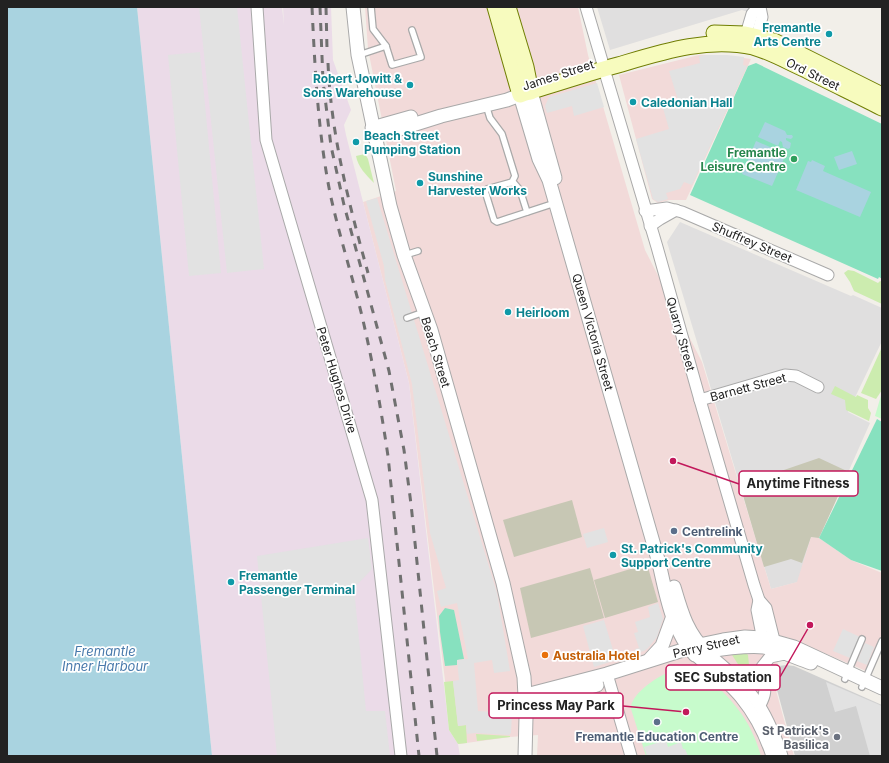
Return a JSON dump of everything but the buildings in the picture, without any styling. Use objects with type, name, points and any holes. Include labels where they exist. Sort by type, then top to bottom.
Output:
[{"type":"main road","name":"Queen Victoria Street","points":[[495,7],[524,89]]},
{"type":"main road","name":"Queen Victoria Street","points":[[508,7],[526,67],[524,89]]},
{"type":"main road","name":"James Street","points":[[524,89],[686,38],[712,33],[750,41]]},
{"type":"main road","name":"Ord Street","points":[[750,41],[774,41],[882,95]]},
{"type":"main road","name":"Ord Street","points":[[750,41],[882,108]]},
{"type":"street","name":"Peter Hughes Drive","points":[[257,7],[266,140],[372,500],[401,756]]},
{"type":"street","name":"Beach Street","points":[[353,7],[358,55],[390,206],[404,255],[424,312],[503,583],[524,677],[526,701],[525,756]]},
{"type":"street","name":"Quarry Street","points":[[586,7],[759,600],[757,610],[772,646]]},
{"type":"street","points":[[750,41],[752,14],[759,7]]},
{"type":"street","name":"James Street","points":[[374,132],[486,105],[524,89]]},
{"type":"street","name":"James Street","points":[[374,132],[480,99],[524,89]]},
{"type":"street","name":"Queen Victoria Street","points":[[524,89],[539,159],[549,180],[673,616],[681,636],[697,650]]},
{"type":"street","name":"Queen Victoria Street","points":[[524,89],[536,114],[660,545],[684,620],[697,650]]},
{"type":"street","name":"Shuffrey Street","points":[[646,211],[667,208],[682,212],[828,275]]},
{"type":"street","points":[[650,226],[676,210]]},
{"type":"street","name":"Barnett Street","points":[[700,400],[786,375],[796,376],[818,387]]},
{"type":"street","points":[[649,660],[662,646],[673,616]]},
{"type":"street","name":"Parry Street","points":[[526,701],[608,678],[697,650],[723,640],[745,637],[772,646],[810,663],[846,676],[864,684],[882,696]]},
{"type":"street","points":[[760,705],[764,697],[765,690],[762,680],[762,667],[770,657],[772,646]]},
{"type":"street","points":[[697,650],[738,681],[760,705],[780,746],[782,756]]},
{"type":"street","points":[[697,650],[740,697],[761,729],[772,756]]},
{"type":"street","name":"Parry Street","points":[[608,678],[649,660],[697,650]]},
{"type":"street","points":[[608,678],[631,756]]},
{"type":"street","name":"Parry Street","points":[[864,684],[882,688]]},
{"type":"lane","points":[[371,7],[373,29],[386,46],[392,65],[420,57],[412,30]]},
{"type":"lane","points":[[358,55],[386,46]]},
{"type":"lane","points":[[486,105],[490,118],[502,134],[527,212]]},
{"type":"lane","points":[[510,183],[513,181],[515,176]]},
{"type":"lane","points":[[520,190],[514,183],[510,183],[487,189],[485,191],[493,219],[497,222],[555,203]]},
{"type":"lane","points":[[404,255],[418,251]]},
{"type":"lane","points":[[407,318],[424,312]]},
{"type":"lane","points":[[846,676],[862,639]]},
{"type":"lane","points":[[864,684],[882,641]]},
{"type":"shaded area","points":[[137,7],[282,7],[284,25],[283,7],[331,7],[333,60],[351,110],[344,125],[346,135],[409,383],[449,730],[458,744],[460,756],[212,756]]},
{"type":"shaded area","points":[[199,7],[237,7],[264,269],[227,273]]},
{"type":"shaded area","points":[[365,7],[578,7],[588,55],[645,250],[702,362],[771,589],[797,582],[811,537],[819,538],[851,560],[882,573],[882,634],[866,671],[787,637],[772,676],[794,756],[537,756],[538,735],[459,744],[451,730],[409,383],[363,202],[396,191],[368,49]]},
{"type":"shaded area","points":[[597,7],[756,7],[756,15],[742,10],[610,50]]},
{"type":"shaded area","points":[[200,52],[221,273],[189,276],[168,55]]},
{"type":"shaded area","points":[[699,55],[722,55],[751,59],[686,200],[669,200],[658,203],[652,199],[619,75]]},
{"type":"shaded area","points":[[699,56],[744,57],[743,65],[747,66],[692,185],[684,182],[680,189],[666,193],[668,199],[658,202],[653,199],[636,139],[669,129],[663,108],[679,103],[669,71],[700,63]]},
{"type":"shaded area","points":[[597,83],[604,107],[574,116],[572,106],[547,113],[545,106],[549,97]]},
{"type":"shaded area","points":[[377,198],[497,593],[510,671],[494,673],[492,660],[474,663],[478,711],[512,713],[511,733],[509,735],[476,733],[467,734],[466,725],[458,726],[453,681],[459,680],[457,660],[468,659],[457,603],[441,607],[437,591],[446,588],[430,533],[412,384],[385,280],[384,266],[366,201]]},
{"type":"shaded area","points":[[680,222],[882,308],[882,341],[848,412],[870,423],[819,538],[811,537],[798,582],[771,589],[667,242]]},
{"type":"shaded area","points":[[819,458],[849,472],[819,538],[811,537],[802,563],[791,559],[764,567],[740,485]]},
{"type":"shaded area","points":[[572,500],[582,537],[514,557],[503,520]]},
{"type":"shaded area","points":[[604,528],[608,542],[587,548],[583,534]]},
{"type":"shaded area","points":[[368,538],[372,569],[354,588],[366,711],[385,711],[390,756],[277,756],[257,556]]},
{"type":"shaded area","points":[[647,564],[658,602],[605,618],[594,580]]},
{"type":"shaded area","points":[[590,568],[604,618],[531,638],[520,588]]},
{"type":"shaded area","points":[[658,603],[663,619],[657,637],[648,648],[644,651],[636,653],[635,649],[639,648],[634,633],[638,632],[635,622],[650,617],[648,607]]},
{"type":"shaded area","points":[[604,620],[616,660],[594,667],[583,626]]},
{"type":"shaded area","points":[[843,629],[860,637],[850,658],[833,651]]},
{"type":"shaded area","points":[[865,643],[874,647],[867,665],[857,661]]},
{"type":"shaded area","points":[[779,666],[794,666],[882,705],[882,756],[795,756],[773,675]]},
{"type":"shaded area","points":[[826,682],[882,706],[882,756],[870,756],[856,706],[835,712]]},
{"type":"shaded area","points":[[666,740],[668,747],[681,742],[683,749],[685,749],[688,756],[647,756],[644,747]]},
{"type":"green space","name":"Fremantle Leisure Centre","points":[[756,63],[882,124],[882,279],[879,277],[878,279],[690,195],[748,66]]},
{"type":"green space","points":[[365,154],[368,159],[374,183],[363,171],[357,160],[356,156]]},
{"type":"green space","points":[[848,270],[854,271],[878,283],[880,281],[882,282],[882,304],[854,291],[844,273]]},
{"type":"green space","points":[[882,347],[882,390],[876,399],[861,393]]},
{"type":"green space","points":[[835,386],[856,397],[857,395],[868,400],[868,408],[871,413],[869,421],[846,410],[845,400],[831,394]]},
{"type":"green space","points":[[882,392],[882,419],[875,416]]},
{"type":"green space","points":[[877,419],[882,422],[882,571],[851,560],[819,538]]},
{"type":"green space","points":[[445,608],[454,610],[464,659],[457,660],[457,665],[445,666],[439,616]]},
{"type":"green space","points":[[734,652],[746,653],[748,655],[750,675],[748,677],[745,675],[732,655]]},
{"type":"green space","points":[[695,669],[704,674],[714,683],[737,707],[751,729],[761,756],[646,756],[631,709],[635,698],[644,688],[662,675],[674,671]]},
{"type":"green space","points":[[453,681],[458,726],[466,725],[467,743],[458,744],[449,730],[444,682]]},
{"type":"green space","points":[[476,734],[510,736],[510,737],[477,741]]},
{"type":"water","name":"Fremantle Inner Harbour","points":[[7,7],[137,7],[212,756],[7,756]]},
{"type":"water","points":[[765,122],[785,131],[787,135],[792,135],[793,137],[791,139],[786,138],[786,140],[791,143],[790,148],[788,149],[783,147],[782,142],[780,141],[778,146],[758,137]]},
{"type":"water","points":[[756,141],[786,154],[772,186],[742,174]]},
{"type":"water","points":[[852,151],[857,164],[839,170],[834,157]]},
{"type":"water","points":[[812,160],[825,166],[823,171],[871,192],[860,217],[796,190],[808,161],[811,162]]},
{"type":"railway","points":[[312,7],[318,101],[326,170],[341,240],[366,334],[388,456],[419,756]]},
{"type":"railway","points":[[320,7],[323,81],[331,146],[344,205],[389,371],[404,450],[437,756]]},
{"type":"railway","points":[[326,7],[327,49]]},
{"type":"railway","points":[[328,63],[337,143],[354,221],[368,273]]},
{"type":"place","name":"Fremantle Arts Centre","points":[[829,34]]},
{"type":"place","name":"Robert Jowitt & Sons Warehouse","points":[[410,85]]},
{"type":"place","name":"Caledonian Hall","points":[[633,102]]},
{"type":"place","name":"Beach Street Pumping Station","points":[[356,142]]},
{"type":"place","name":"Fremantle Leisure Centre","points":[[794,159]]},
{"type":"place","name":"Sunshine Harvester Works","points":[[420,183]]},
{"type":"place","name":"Heirloom","points":[[508,312]]},
{"type":"place","name":"Anytime Fitness","points":[[673,461]]},
{"type":"place","name":"Centrelink","points":[[674,531]]},
{"type":"place","name":"St. Patrick's Community Support Centre","points":[[613,555]]},
{"type":"place","name":"Fremantle Passenger Terminal","points":[[231,582]]},
{"type":"place","name":"SEC Substation","points":[[810,625]]},
{"type":"place","name":"Australia Hotel","points":[[545,655]]},
{"type":"place","name":"Princess May Park","points":[[686,712]]},
{"type":"place","name":"Fremantle Education Centre","points":[[657,722]]},
{"type":"place","name":"St Patrick's Basilica","points":[[837,737]]}]
